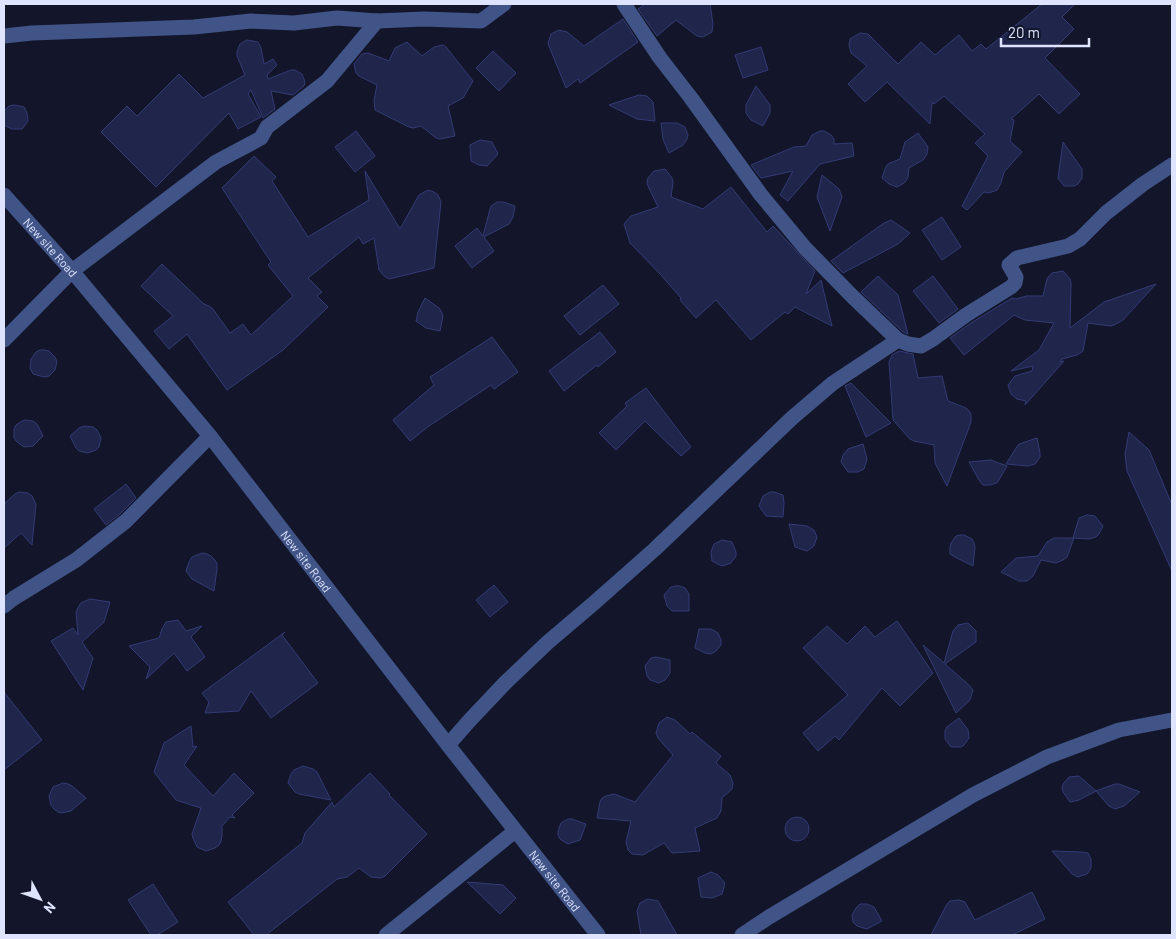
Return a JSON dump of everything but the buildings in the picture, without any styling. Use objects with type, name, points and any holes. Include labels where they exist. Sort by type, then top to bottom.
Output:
[{"type":"street","points":[[4,36],[32,33],[194,27],[251,21],[294,23],[337,18],[377,21],[424,19],[481,21],[504,4]]},
{"type":"street","points":[[624,4],[660,58],[761,195],[805,248],[898,340],[908,344],[921,346],[1011,287],[1015,283],[1016,277],[1010,265],[1017,258],[1068,246],[1080,239],[1106,213],[1143,184],[1172,165]]},
{"type":"street","points":[[4,340],[72,271],[216,162],[261,138],[267,127],[327,81],[377,21]]},
{"type":"street","name":"New site Road","points":[[4,195],[72,271],[210,436],[448,745],[598,935]]},
{"type":"street","points":[[448,745],[505,683],[547,642],[655,549],[792,418],[833,383],[898,340]]},
{"type":"street","points":[[4,606],[76,560],[126,521],[210,436]]},
{"type":"street","points":[[742,935],[973,795],[1047,757],[1119,730],[1172,720]]},
{"type":"street","points":[[386,935],[515,831]]}]
